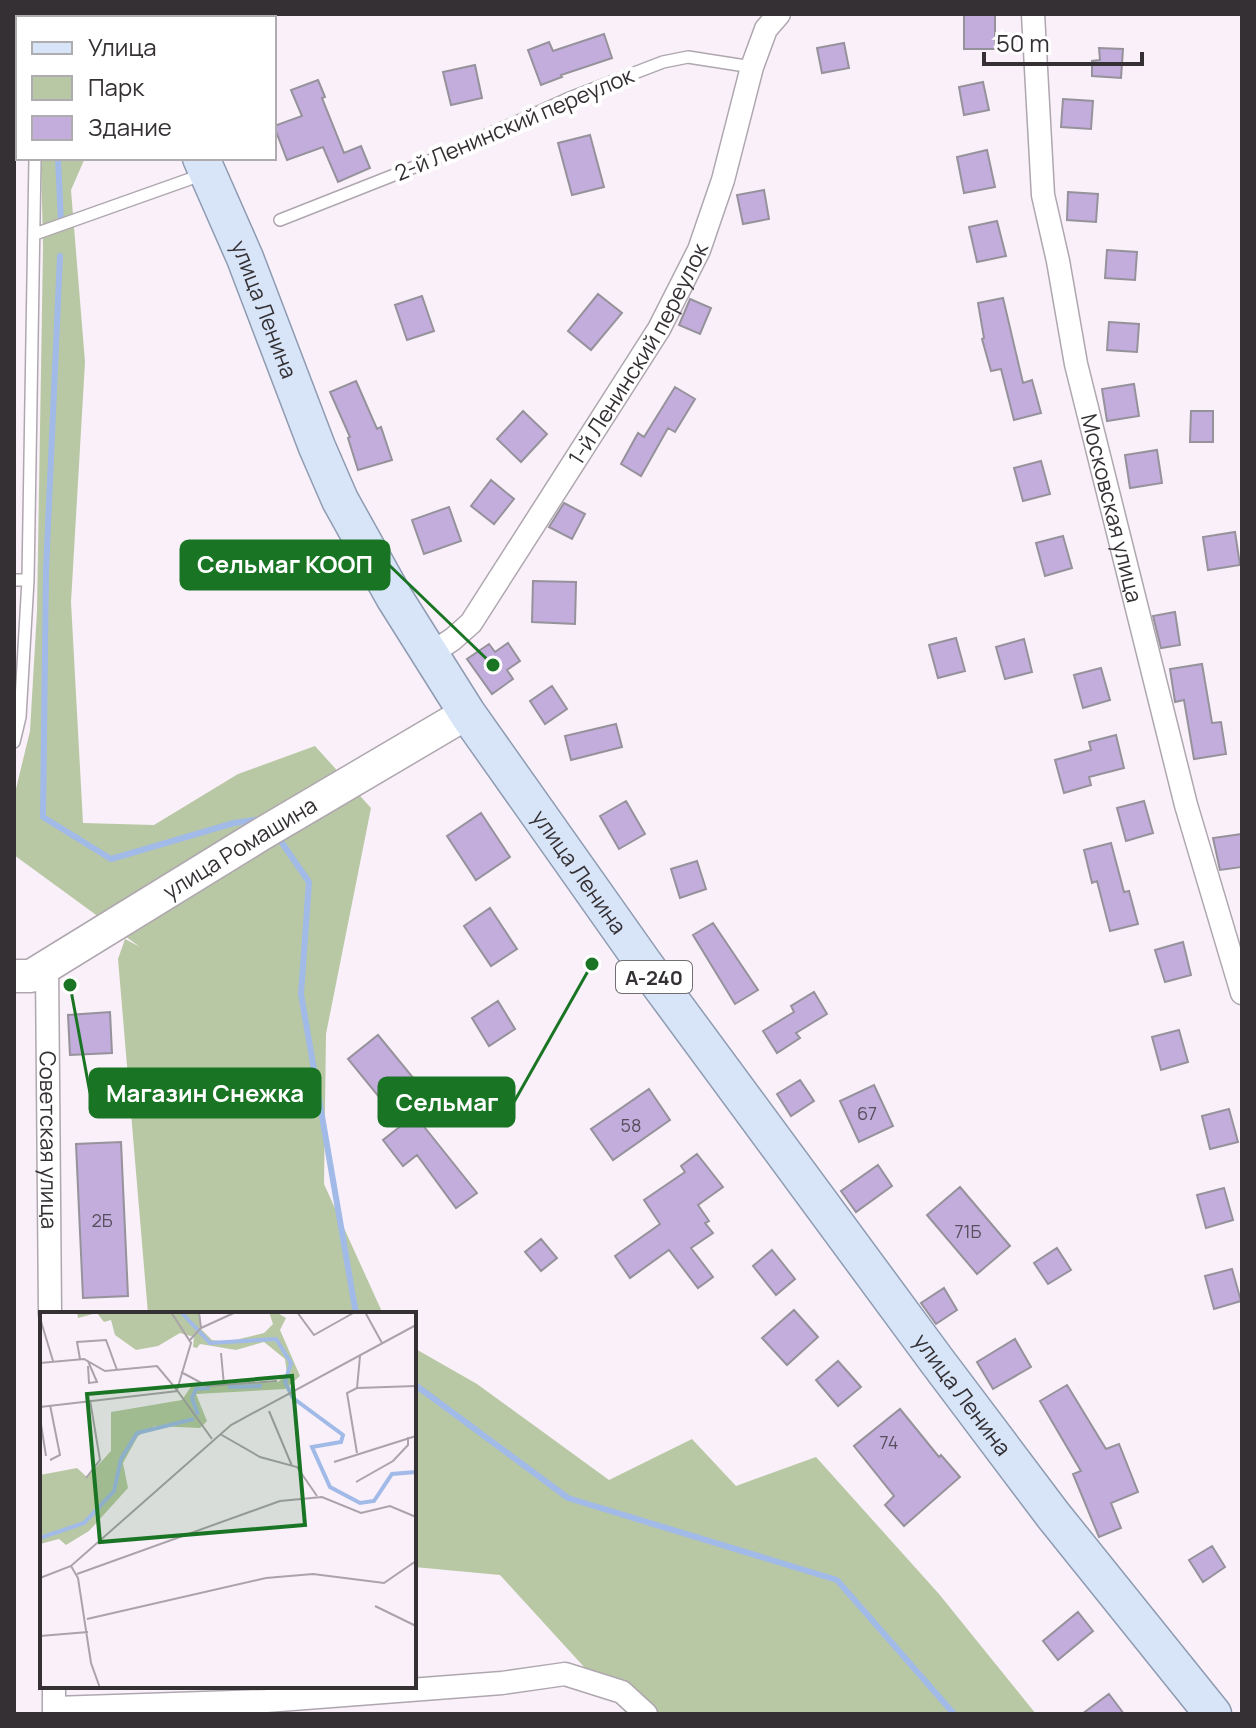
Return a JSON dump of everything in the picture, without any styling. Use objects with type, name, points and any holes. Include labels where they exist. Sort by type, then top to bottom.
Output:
[{"type":"main road","name":"улица Ленина","points":[[205,165],[340,500],[429,655],[619,930],[919,1337],[1053,1515],[1213,1714]]},
{"type":"street","name":"1-й Ленинский переулок","points":[[429,655],[471,623],[659,329],[699,250],[723,180],[752,67],[766,29],[779,14]]},
{"type":"street","name":"Московская улица","points":[[1033,14],[1043,195],[1076,364],[1186,805],[1242,993]]},
{"type":"street","name":"улица Ромашина","points":[[27,976],[467,713]]},
{"type":"street","name":"Советская улица","points":[[27,976],[50,1312]]},
{"type":"street","points":[[54,1703],[266,1701],[502,1683],[565,1674],[622,1692],[646,1714]]},
{"type":"lane","name":"2-й Ленинский переулок","points":[[280,220],[427,162],[572,97],[663,62],[688,57],[752,67]]},
{"type":"lane","points":[[14,742],[20,717],[28,580],[35,160]]},
{"type":"lane","points":[[35,234],[205,165]]},
{"type":"lane","points":[[14,580],[28,580]]},
{"type":"green space","points":[[41,160],[84,160],[71,190],[85,362],[71,602],[83,823],[154,825],[238,774],[315,746],[371,808],[326,1034],[324,1184],[382,1312],[148,1312],[118,959],[125,939],[140,947],[14,855],[14,797],[30,731],[37,611],[43,247]]},
{"type":"green space","points":[[416,1349],[477,1384],[609,1480],[692,1439],[736,1486],[816,1457],[939,1594],[1036,1714],[627,1714],[500,1575],[416,1567]]},
{"type":"building","points":[[964,14],[995,14],[995,49],[964,49]]},
{"type":"building","points":[[604,34],[612,58],[541,85],[528,50],[549,42],[553,51]]},
{"type":"building","points":[[844,43],[849,68],[822,73],[817,48]]},
{"type":"building","points":[[1099,48],[1123,49],[1121,78],[1092,76],[1092,61],[1100,60]]},
{"type":"building","points":[[475,65],[482,98],[451,105],[443,72]]},
{"type":"building","points":[[318,80],[344,153],[361,146],[370,168],[338,182],[323,147],[287,160],[276,125],[302,116],[291,90]]},
{"type":"building","points":[[983,82],[989,110],[964,115],[959,87]]},
{"type":"building","points":[[1063,99],[1093,101],[1091,129],[1061,127]]},
{"type":"building","points":[[590,135],[604,187],[572,195],[558,143]]},
{"type":"building","points":[[987,150],[995,187],[964,193],[957,157]]},
{"type":"building","points":[[764,190],[769,219],[743,224],[737,195]]},
{"type":"building","points":[[1068,192],[1098,194],[1096,222],[1067,220]]},
{"type":"building","points":[[997,221],[1006,256],[977,262],[969,227]]},
{"type":"building","points":[[1107,250],[1137,252],[1135,280],[1105,278]]},
{"type":"building","points":[[598,294],[622,313],[591,350],[568,331]]},
{"type":"building","points":[[422,296],[434,331],[407,340],[395,305]]},
{"type":"building","points":[[1003,298],[1023,383],[1032,380],[1041,413],[1014,420],[1001,369],[991,371],[982,339],[978,303]]},
{"type":"building","points":[[690,299],[711,308],[700,334],[679,325]]},
{"type":"building","points":[[1109,322],[1139,324],[1137,352],[1107,350]]},
{"type":"building","points":[[356,381],[377,429],[381,427],[392,460],[358,470],[350,437],[330,392]]},
{"type":"building","points":[[1134,384],[1139,416],[1107,421],[1102,389]]},
{"type":"building","points":[[675,387],[695,399],[675,432],[668,428],[641,476],[621,464],[638,433],[644,437]]},
{"type":"building","points":[[523,411],[547,434],[521,462],[497,439]]},
{"type":"building","points":[[1191,411],[1213,411],[1213,442],[1190,442]]},
{"type":"building","points":[[1157,450],[1162,483],[1130,488],[1125,455]]},
{"type":"building","points":[[1041,461],[1050,494],[1023,501],[1014,468]]},
{"type":"building","points":[[491,480],[514,499],[494,524],[471,506]]},
{"type":"building","points":[[564,503],[585,514],[572,539],[549,527]]},
{"type":"building","points":[[449,507],[461,541],[424,554],[412,520]]},
{"type":"building","points":[[1235,532],[1240,565],[1208,570],[1203,537]]},
{"type":"building","points":[[1063,536],[1072,568],[1045,576],[1036,543]]},
{"type":"building","points":[[533,581],[576,582],[575,624],[532,622]]},
{"type":"building","points":[[1175,612],[1180,645],[1161,648],[1153,616]]},
{"type":"building","points":[[956,638],[965,671],[938,678],[929,645]]},
{"type":"building","points":[[1024,639],[1032,672],[1005,679],[996,647]]},
{"type":"building","points":[[508,643],[520,661],[507,670],[513,679],[492,694],[467,659],[489,644],[495,652]]},
{"type":"building","points":[[1202,664],[1212,723],[1221,722],[1226,754],[1194,759],[1184,700],[1175,702],[1170,669]]},
{"type":"building","points":[[1101,668],[1110,700],[1083,708],[1074,675]]},
{"type":"building","points":[[552,686],[567,709],[545,724],[530,701]]},
{"type":"building","points":[[616,724],[622,747],[571,760],[565,736]]},
{"type":"building","points":[[1116,735],[1124,768],[1089,777],[1091,785],[1064,793],[1055,760],[1091,750],[1089,742]]},
{"type":"building","points":[[626,801],[645,834],[619,849],[600,816]]},
{"type":"building","points":[[1144,801],[1153,833],[1126,841],[1117,808]]},
{"type":"building","points":[[481,813],[510,857],[476,880],[447,836]]},
{"type":"building","points":[[1242,834],[1242,867],[1220,870],[1213,838]]},
{"type":"building","points":[[1111,843],[1124,892],[1129,891],[1138,924],[1110,931],[1097,881],[1092,883],[1084,850]]},
{"type":"building","points":[[697,861],[706,889],[680,898],[671,869]]},
{"type":"building","points":[[490,908],[517,949],[491,966],[464,926]]},
{"type":"building","points":[[713,923],[758,990],[735,1004],[693,935]]},
{"type":"building","points":[[1183,942],[1191,975],[1165,982],[1155,950]]},
{"type":"building","points":[[814,992],[827,1014],[796,1033],[800,1038],[777,1053],[763,1031],[794,1012],[791,1006]]},
{"type":"building","points":[[498,1001],[515,1029],[489,1046],[472,1018]]},
{"type":"building","points":[[110,1012],[112,1053],[70,1055],[68,1015]]},
{"type":"building","points":[[1179,1030],[1188,1062],[1161,1070],[1152,1037]]},
{"type":"building","points":[[378,1035],[415,1080],[398,1094],[477,1193],[456,1208],[417,1155],[403,1166],[383,1140],[402,1125],[348,1059]]},
{"type":"building","points":[[800,1080],[814,1101],[791,1116],[777,1094]]},
{"type":"building","points":[[874,1085],[893,1126],[859,1142],[840,1101]]},
{"type":"building","points":[[649,1089],[670,1120],[613,1160],[591,1129]]},
{"type":"building","points":[[1229,1109],[1238,1142],[1210,1149],[1202,1116]]},
{"type":"building","points":[[121,1142],[128,1296],[83,1298],[76,1144]]},
{"type":"building","points":[[697,1154],[723,1187],[698,1205],[713,1233],[691,1248],[713,1277],[698,1288],[669,1250],[630,1278],[615,1256],[660,1224],[644,1200],[685,1172],[681,1166]]},
{"type":"building","points":[[878,1165],[892,1186],[856,1212],[841,1191]]},
{"type":"building","points":[[960,1187],[1010,1246],[977,1274],[927,1215]]},
{"type":"building","points":[[1224,1188],[1233,1220],[1206,1228],[1197,1195]]},
{"type":"building","points":[[541,1239],[557,1258],[541,1271],[525,1252]]},
{"type":"building","points":[[1057,1248],[1071,1270],[1048,1284],[1034,1263]]},
{"type":"building","points":[[772,1250],[795,1279],[776,1295],[753,1266]]},
{"type":"building","points":[[1232,1269],[1241,1301],[1214,1309],[1205,1276]]},
{"type":"building","points":[[944,1288],[957,1310],[936,1324],[921,1303]]},
{"type":"building","points":[[794,1310],[818,1337],[787,1365],[762,1338]]},
{"type":"building","points":[[1015,1339],[1031,1367],[993,1389],[977,1362]]},
{"type":"building","points":[[838,1361],[861,1387],[838,1406],[816,1380]]},
{"type":"building","points":[[1067,1385],[1106,1449],[1119,1444],[1138,1492],[1111,1503],[1121,1528],[1099,1537],[1073,1474],[1081,1471],[1040,1401]]},
{"type":"building","points":[[900,1409],[939,1457],[941,1455],[960,1477],[904,1526],[885,1505],[894,1496],[854,1446]]},
{"type":"building","points":[[1212,1546],[1225,1567],[1203,1582],[1189,1560]]},
{"type":"building","points":[[1078,1612],[1093,1631],[1058,1660],[1043,1641]]},
{"type":"building","points":[[1109,1694],[1124,1714],[1082,1714]]},
{"type":"waterway","points":[[163,16],[167,14]]},
{"type":"waterway","points":[[58,160],[61,223]]},
{"type":"waterway","points":[[60,256],[46,571],[43,817],[111,859],[234,823],[262,819]]},
{"type":"waterway","points":[[282,843],[309,882],[301,994],[356,1312]]},
{"type":"waterway","points":[[416,1385],[568,1498],[837,1580],[954,1714]]},
{"type":"place","name":"Сельмаг КООП","points":[[493,665]]},
{"type":"place","name":"Сельмаг","points":[[592,964]]},
{"type":"place","name":"Магазин Снежка","points":[[70,985]]}]
